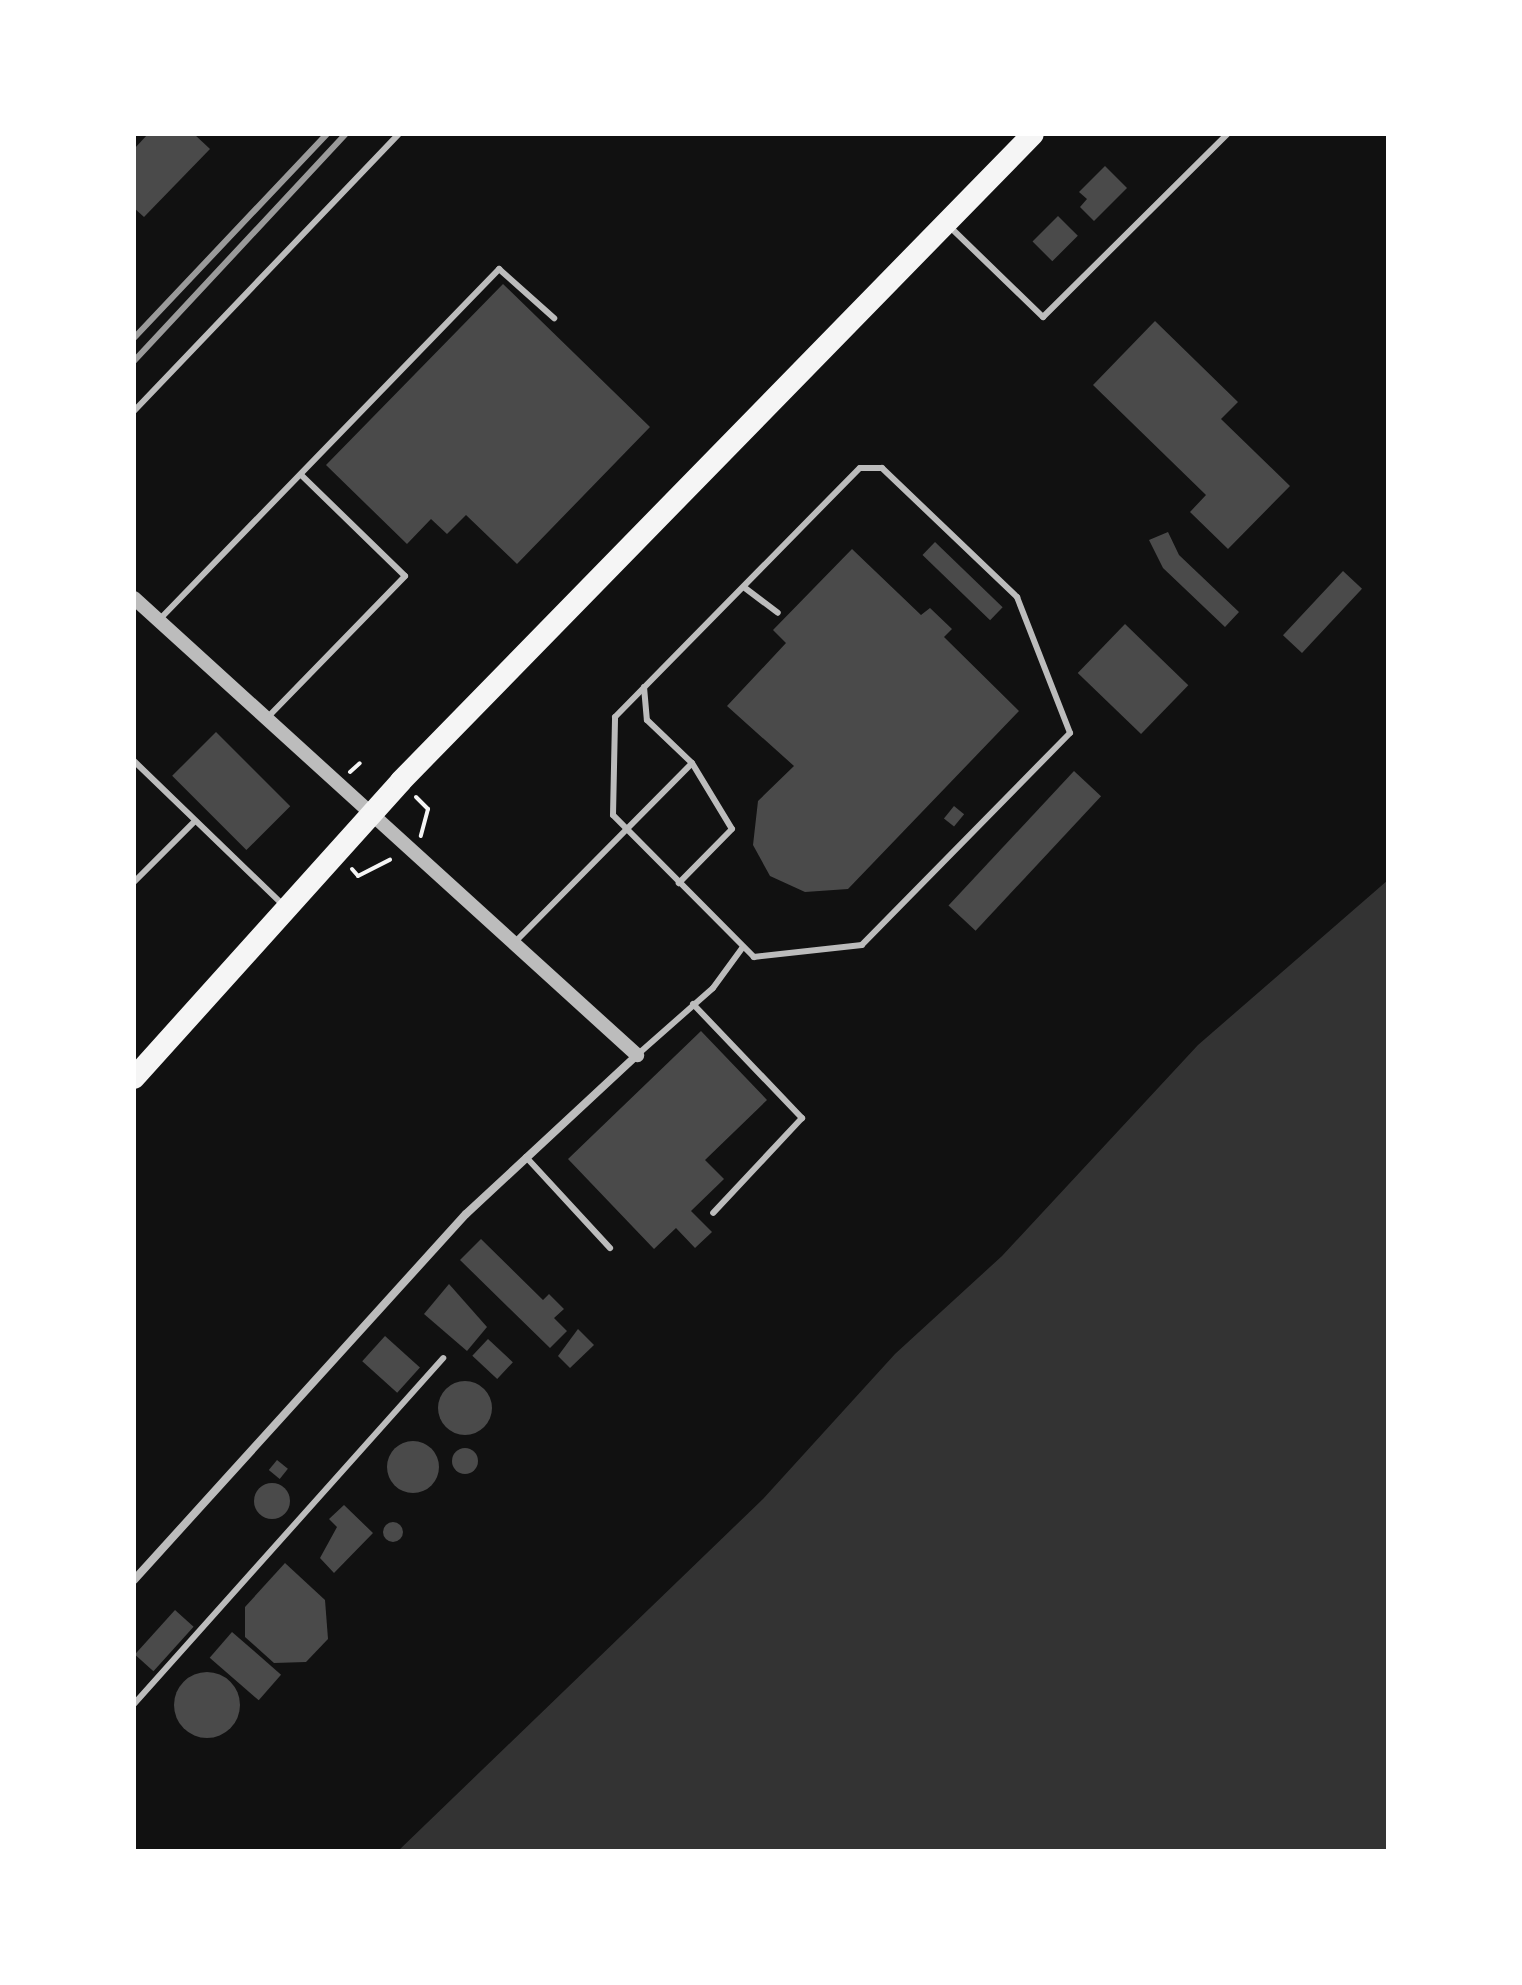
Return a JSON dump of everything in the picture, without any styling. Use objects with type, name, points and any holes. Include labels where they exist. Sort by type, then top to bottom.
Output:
[{"type":"highway","points":[[134,1078],[284,906],[373,811],[1033,134]]},
{"type":"street","points":[[134,598],[373,811],[637,1055],[526,1157],[134,1580]]},
{"type":"lane","points":[[134,411],[399,134]]},
{"type":"lane","points":[[946,224],[1043,317],[1227,134]]},
{"type":"lane","points":[[159,620],[499,269],[554,318]]},
{"type":"lane","points":[[860,468],[882,468],[1017,597],[1070,733],[862,945],[754,957],[613,815],[615,717],[745,588],[860,468]]},
{"type":"lane","points":[[267,718],[405,576],[301,475]]},
{"type":"lane","points":[[745,588],[778,613]]},
{"type":"lane","points":[[644,687],[647,720],[692,763],[732,829],[679,883]]},
{"type":"lane","points":[[134,761],[284,906]]},
{"type":"lane","points":[[516,941],[692,763]]},
{"type":"lane","points":[[134,882],[195,821]]},
{"type":"lane","points":[[637,1055],[693,1004],[743,947]]},
{"type":"lane","points":[[693,1004],[802,1118],[713,1213]]},
{"type":"lane","points":[[526,1157],[610,1248]]},
{"type":"lane","points":[[134,1704],[443,1358]]},
{"type":"shaded area","points":[[1388,880],[1388,1851],[398,1851],[763,1499],[895,1354],[1002,1256],[1198,1045]]},
{"type":"building","points":[[148,134],[194,134],[210,149],[144,217],[134,208],[134,149]]},
{"type":"building","points":[[1105,166],[1127,188],[1094,221],[1080,207],[1087,199],[1079,192]]},
{"type":"building","points":[[1058,216],[1078,236],[1052,261],[1033,241]]},
{"type":"building","points":[[503,284],[650,427],[517,564],[466,515],[447,534],[431,519],[407,544],[326,465]]},
{"type":"building","points":[[1155,321],[1238,402],[1221,419],[1290,486],[1228,549],[1190,512],[1206,495],[1093,385]]},
{"type":"building","points":[[1168,532],[1179,555],[1239,612],[1225,627],[1163,568],[1149,540]]},
{"type":"building","points":[[935,542],[1003,607],[990,620],[922,555]]},
{"type":"building","points":[[852,549],[921,615],[930,608],[952,629],[944,637],[1019,711],[848,889],[805,892],[770,876],[753,845],[758,801],[794,766],[727,706],[786,643],[773,630]]},
{"type":"building","points":[[1343,571],[1362,589],[1302,653],[1283,635]]},
{"type":"building","points":[[1125,624],[1188,685],[1141,734],[1078,673]]},
{"type":"building","points":[[216,732],[290,806],[246,850],[172,776]]},
{"type":"building","points":[[1074,771],[1101,796],[976,931],[949,906]]},
{"type":"building","points":[[954,806],[964,814],[954,827],[944,818]]},
{"type":"building","points":[[701,1031],[767,1100],[705,1160],[724,1179],[691,1211],[712,1232],[695,1248],[676,1228],[654,1249],[568,1159]]},
{"type":"building","points":[[481,1239],[543,1300],[549,1294],[564,1309],[554,1318],[567,1331],[550,1348],[460,1260]]},
{"type":"building","points":[[449,1284],[487,1327],[467,1351],[424,1314]]},
{"type":"building","points":[[578,1329],[594,1345],[570,1368],[558,1356]]},
{"type":"building","points":[[385,1336],[420,1367],[397,1393],[362,1361]]},
{"type":"building","points":[[488,1339],[513,1362],[497,1379],[472,1356]]},
{"type":"building","points":[[465,1381],[484,1389],[492,1408],[484,1427],[465,1435],[446,1427],[438,1408],[446,1389]]},
{"type":"building","points":[[413,1441],[431,1449],[439,1467],[431,1485],[413,1493],[395,1485],[387,1467],[395,1449]]},
{"type":"building","points":[[465,1448],[474,1452],[478,1461],[474,1470],[465,1474],[456,1470],[452,1461],[456,1452]]},
{"type":"building","points":[[277,1460],[288,1469],[280,1479],[269,1470]]},
{"type":"building","points":[[272,1483],[285,1488],[290,1501],[285,1514],[272,1519],[259,1514],[254,1501],[259,1488]]},
{"type":"building","points":[[344,1505],[373,1533],[334,1573],[320,1558],[337,1527],[329,1519]]},
{"type":"building","points":[[389,1522],[397,1522],[403,1532],[397,1542],[389,1542],[383,1536],[383,1528]]},
{"type":"building","points":[[285,1563],[325,1600],[328,1639],[306,1662],[274,1663],[245,1637],[245,1607]]},
{"type":"building","points":[[175,1610],[194,1627],[153,1671],[135,1655]]},
{"type":"building","points":[[232,1632],[281,1675],[259,1700],[210,1658]]},
{"type":"building","points":[[213,1672],[231,1681],[238,1692],[238,1718],[231,1729],[220,1736],[201,1738],[183,1729],[176,1718],[174,1699],[183,1681],[194,1674]]},
{"type":"railway","points":[[134,338],[327,134]]},
{"type":"railway","points":[[134,361],[346,134]]}]
